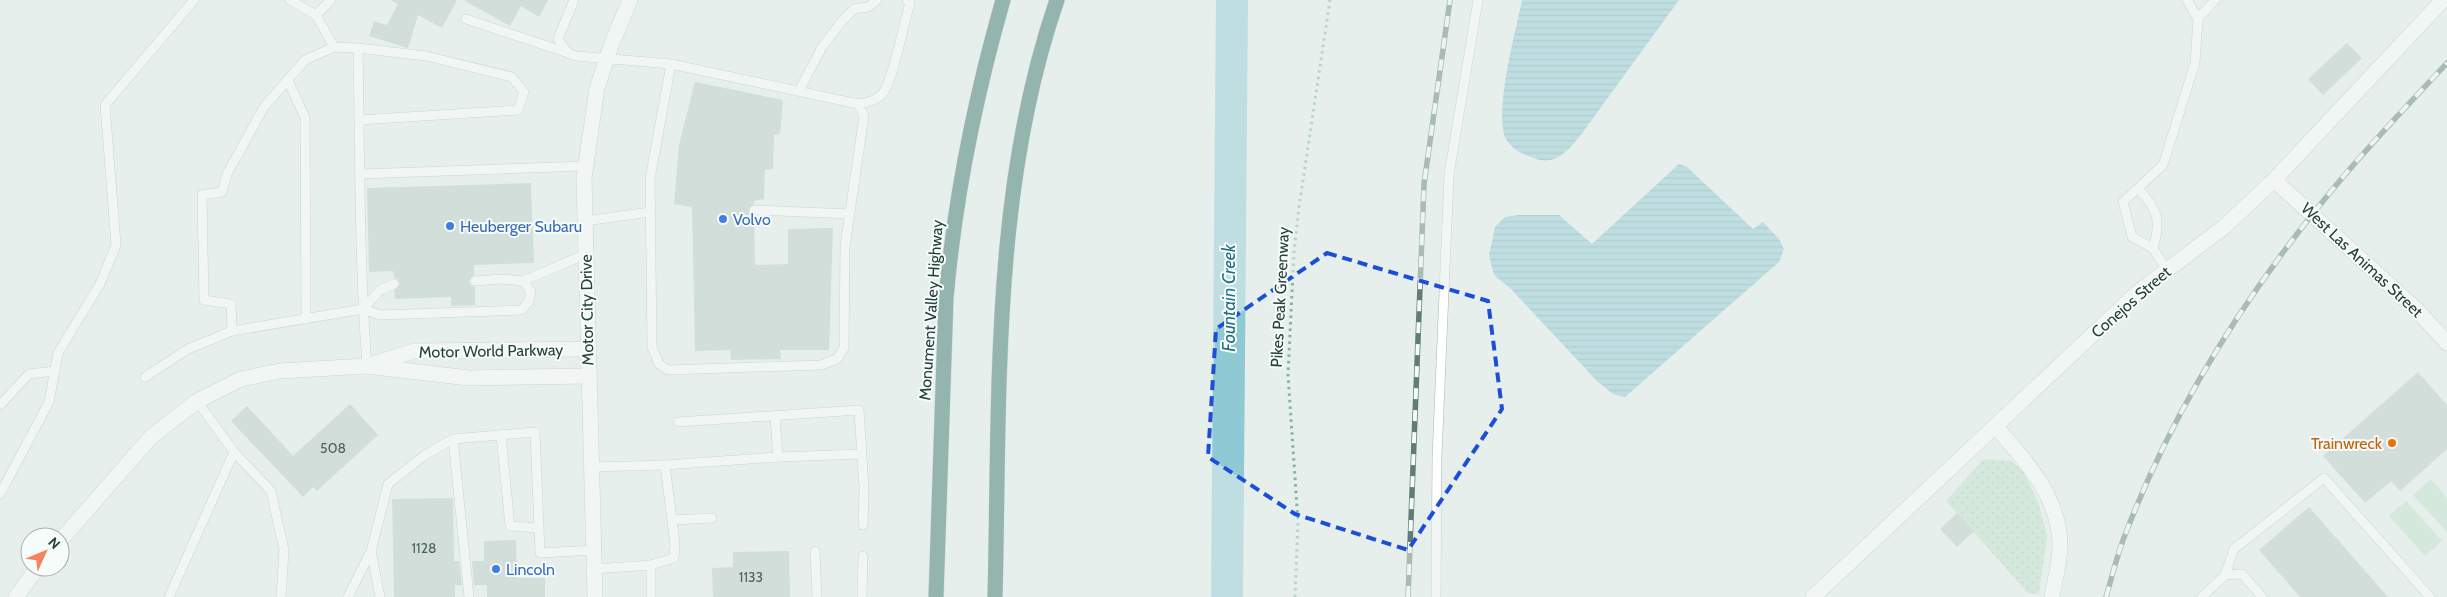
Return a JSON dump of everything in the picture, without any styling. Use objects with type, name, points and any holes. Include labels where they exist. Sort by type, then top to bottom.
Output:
[{"type":"highway","name":"Monument Valley Highway","points":[[936,597],[946,298],[950,254],[968,136],[1002,0]]},
{"type":"highway","points":[[995,597],[1002,302],[1009,221],[1020,148],[1039,63],[1057,0]]},
{"type":"street","name":"Motor City Drive","points":[[595,597],[587,349],[585,166],[597,88],[630,0]]},
{"type":"street","name":"Conejos Street","points":[[1813,597],[2138,292],[2224,227],[2274,180],[2443,0]]},
{"type":"street","name":"West Las Animas Street","points":[[2274,180],[2416,308],[2447,343]]},
{"type":"street","name":"Motor World Parkway","points":[[367,366],[414,351],[587,349]]},
{"type":"street","name":"Motor World Parkway","points":[[70,530],[151,437],[197,401],[241,379],[279,370],[367,366],[470,378],[588,376]]},
{"type":"street","points":[[1995,426],[2033,471],[2048,496],[2057,519],[2060,545],[2052,597]]},
{"type":"street","points":[[16,597],[31,577]]},
{"type":"lane","points":[[0,494],[49,402],[58,353],[100,284],[116,246],[105,106],[194,0]]},
{"type":"lane","points":[[290,0],[316,15],[334,48]]},
{"type":"lane","points":[[316,15],[331,0]]},
{"type":"lane","points":[[568,53],[558,39],[574,0]]},
{"type":"lane","points":[[799,91],[822,47],[842,21],[854,9],[868,7],[878,0]]},
{"type":"lane","points":[[466,19],[576,56],[671,64],[858,104],[872,102],[883,93],[910,3],[907,0]]},
{"type":"lane","points":[[1436,597],[1437,457],[1449,175],[1478,0]]},
{"type":"lane","points":[[2167,270],[2153,248],[2132,237],[2123,202],[2163,165],[2195,63],[2198,19],[2186,0]]},
{"type":"lane","points":[[2198,19],[2215,0]]},
{"type":"lane","points":[[232,331],[231,304],[204,300],[202,194],[222,192],[227,174],[264,107],[305,60],[334,48],[358,48],[426,56],[512,77],[524,92],[518,110],[359,120]]},
{"type":"lane","points":[[358,48],[363,309],[367,366]]},
{"type":"lane","points":[[671,64],[650,179],[652,347],[659,364],[668,370],[821,365],[837,358],[844,348],[845,246],[864,116],[858,104]]},
{"type":"lane","points":[[288,81],[305,117],[306,319]]},
{"type":"lane","points":[[360,174],[585,166]]},
{"type":"lane","points":[[2138,190],[2152,203],[2159,227],[2153,248]]},
{"type":"lane","points":[[754,210],[850,214]]},
{"type":"lane","points":[[585,221],[650,212]]},
{"type":"lane","points":[[474,281],[502,279],[523,281],[586,254]]},
{"type":"lane","points":[[145,377],[188,349],[232,331],[363,309],[380,315],[522,310],[529,301],[531,292],[523,281]]},
{"type":"lane","points":[[363,309],[380,290],[394,284]]},
{"type":"lane","points":[[0,405],[29,374],[55,371]]},
{"type":"lane","points":[[197,401],[234,452],[271,491],[284,550],[281,597]]},
{"type":"lane","points":[[678,422],[859,410],[863,525]]},
{"type":"lane","points":[[775,416],[778,456]]},
{"type":"lane","points":[[348,597],[371,551],[388,484],[425,454],[453,439],[535,432],[540,553],[594,550]]},
{"type":"lane","points":[[501,435],[510,526],[539,528]]},
{"type":"lane","points":[[453,439],[469,597]]},
{"type":"lane","points":[[169,597],[234,452]]},
{"type":"lane","points":[[592,467],[665,465],[778,456],[862,454]]},
{"type":"lane","points":[[594,569],[651,565],[674,558],[672,520],[665,465]]},
{"type":"lane","points":[[2202,597],[2225,575],[2234,549],[2324,478],[2430,597]]},
{"type":"lane","points":[[672,520],[712,518]]},
{"type":"lane","points":[[371,551],[380,597]]},
{"type":"lane","points":[[815,551],[817,597]]},
{"type":"lane","points":[[862,597],[863,556]]},
{"type":"lane","points":[[651,565],[651,597]]},
{"type":"lane","points":[[2225,575],[2242,574],[2262,597]]},
{"type":"path","name":"Pikes Peak Greenway","points":[[1296,597],[1298,522],[1288,375],[1294,252],[1330,0]]},
{"type":"highlighted area","points":[[1327,253],[1488,301],[1502,409],[1408,550],[1295,514],[1208,457],[1216,329]]},
{"type":"green space","points":[[1984,459],[2011,461],[2023,471],[2038,502],[2047,537],[2039,594],[2028,593],[1946,501]]},
{"type":"green space","points":[[2431,479],[2447,498],[2447,532],[2413,495]]},
{"type":"green space","points":[[2406,501],[2442,541],[2425,556],[2389,516]]},
{"type":"water","points":[[1522,0],[1679,0],[1580,136],[1571,147],[1555,159],[1542,160],[1534,158],[1515,149],[1506,139],[1503,127],[1502,111],[1507,71]]},
{"type":"water","points":[[1679,164],[1687,167],[1753,229],[1763,222],[1779,239],[1784,249],[1779,262],[1625,397],[1613,394],[1597,381],[1511,289],[1494,275],[1489,255],[1495,227],[1505,217],[1559,215],[1592,244]]},
{"type":"building","points":[[391,0],[457,0],[442,28],[418,15],[408,48],[369,36],[374,21],[387,25],[398,4]]},
{"type":"building","points":[[463,0],[548,0],[539,17],[521,6],[510,26]]},
{"type":"building","points":[[2347,43],[2362,58],[2323,95],[2308,79]]},
{"type":"building","name":"Volvo","points":[[695,82],[783,100],[780,134],[774,135],[773,169],[765,170],[764,199],[754,201],[754,204],[748,209],[750,215],[754,216],[755,265],[788,264],[788,229],[833,228],[829,350],[780,350],[781,359],[731,360],[730,350],[695,351],[692,207],[674,204],[679,145]]},
{"type":"building","name":"Heuberger Subaru","points":[[531,183],[534,263],[474,265],[474,275],[469,281],[470,285],[475,287],[475,305],[451,306],[451,297],[395,299],[394,291],[400,284],[398,279],[394,278],[393,271],[369,272],[367,188]]},
{"type":"building","name":"Trainwreck","points":[[2418,372],[2447,405],[2447,449],[2400,491],[2391,481],[2365,503],[2323,456]]},
{"type":"building","points":[[350,404],[378,435],[317,491],[313,487],[303,497],[231,421],[247,406],[293,456]]},
{"type":"building","points":[[453,498],[454,561],[459,561],[462,585],[455,585],[455,597],[394,597],[392,499]]},
{"type":"building","points":[[2309,507],[2388,597],[2300,597],[2259,550]]},
{"type":"building","points":[[1957,513],[1974,531],[1957,547],[1940,529]]},
{"type":"building","name":"Lincoln","points":[[516,540],[517,578],[545,578],[545,597],[487,597],[487,585],[474,585],[472,561],[484,561],[484,541]]},
{"type":"building","points":[[789,551],[790,597],[713,597],[712,568],[733,567],[733,552]]},
{"type":"waterway","name":"Fountain Creek","points":[[1227,597],[1232,0]]},
{"type":"railway","points":[[1408,597],[1424,184],[1450,0]]},
{"type":"railway","points":[[2106,597],[2125,535],[2165,444],[2188,400],[2239,315],[2297,234],[2342,178],[2447,63]]},
{"type":"place","name":"Volvo","points":[[723,219]]},
{"type":"place","name":"Heuberger Subaru","points":[[450,226]]},
{"type":"place","name":"Trainwreck","points":[[2392,443]]},
{"type":"place","name":"Lincoln","points":[[496,569]]}]
